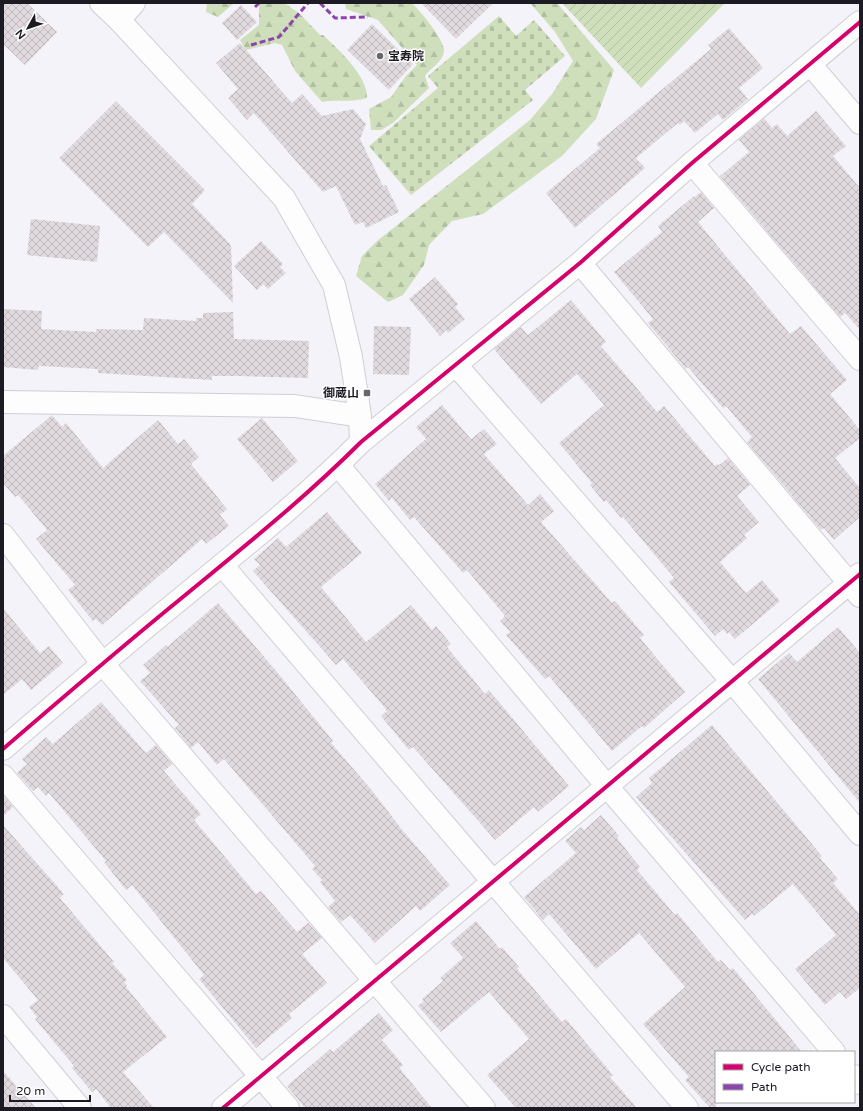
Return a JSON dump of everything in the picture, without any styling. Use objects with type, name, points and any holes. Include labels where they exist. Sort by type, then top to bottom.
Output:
[{"type":"street","points":[[101,3],[119,20],[284,198],[334,284],[351,357],[360,416],[361,442]]},
{"type":"street","points":[[119,20],[134,3]]},
{"type":"street","points":[[3,749],[102,663],[222,565],[338,465],[361,442],[580,263],[692,163],[860,22]]},
{"type":"street","points":[[810,64],[860,123]]},
{"type":"street","points":[[692,163],[860,359]]},
{"type":"street","points":[[223,1108],[732,680],[856,584],[580,263]]},
{"type":"street","points":[[456,365],[732,680],[860,834]]},
{"type":"street","points":[[3,402],[295,406],[360,416]]},
{"type":"street","points":[[338,465],[606,785],[833,1051]]},
{"type":"street","points":[[3,535],[102,663],[375,979],[484,1108]]},
{"type":"street","points":[[222,565],[687,1108]]},
{"type":"street","points":[[3,776],[288,1108]]},
{"type":"street","points":[[3,1016],[80,1108]]},
{"type":"green space","points":[[207,3],[234,3],[218,17],[206,12]]},
{"type":"green space","points":[[253,3],[284,3],[299,13],[351,64],[363,81],[367,98],[322,102],[295,71],[282,45],[275,43],[246,50],[240,40],[259,25],[259,6]]},
{"type":"green space","points":[[345,3],[412,3],[432,26],[444,47],[443,56],[425,76],[429,88],[393,123],[381,130],[371,130],[369,109],[391,97],[406,76],[417,65],[378,20],[346,9]]},
{"type":"green space","points":[[530,3],[557,3],[614,70],[596,119],[562,156],[483,214],[452,221],[429,245],[424,265],[403,295],[388,302],[356,276],[362,256],[377,241],[530,120],[552,94],[573,61],[555,32]]},
{"type":"green space","points":[[562,3],[725,3],[641,88]]},
{"type":"green space","points":[[499,16],[516,36],[534,20],[565,56],[525,90],[533,100],[411,195],[369,146],[438,88],[428,76]]},
{"type":"building","points":[[3,3],[27,3],[57,32],[25,65],[3,44]]},
{"type":"building","points":[[421,3],[493,3],[456,39]]},
{"type":"building","points":[[241,5],[257,22],[237,40],[222,23]]},
{"type":"building","points":[[372,24],[413,64],[389,90],[347,50]]},
{"type":"building","points":[[729,28],[763,68],[739,88],[748,99],[723,120],[718,114],[695,133],[684,121],[680,125],[678,123],[636,158],[645,168],[575,228],[546,193],[600,148],[596,144],[711,49],[708,45]]},
{"type":"building","points":[[240,43],[292,103],[302,94],[322,116],[353,109],[366,124],[360,139],[383,186],[386,185],[399,212],[366,228],[363,222],[355,225],[336,186],[323,192],[254,113],[247,120],[228,98],[238,89],[216,63]]},
{"type":"building","points":[[116,101],[205,190],[192,204],[231,245],[233,303],[164,232],[148,247],[59,158]]},
{"type":"building","points":[[816,111],[846,146],[833,156],[860,188],[860,330],[845,313],[840,317],[720,176],[749,152],[739,140],[764,118],[772,128],[777,124],[787,136]]},
{"type":"building","points":[[701,192],[714,208],[698,222],[790,334],[801,326],[847,380],[830,394],[860,430],[860,438],[835,458],[860,488],[860,517],[834,540],[824,528],[821,530],[747,442],[752,437],[726,406],[723,408],[688,367],[686,369],[648,323],[653,319],[614,272],[662,232],[658,226],[694,196],[695,197]]},
{"type":"building","points":[[31,219],[100,226],[97,262],[27,255]]},
{"type":"building","points":[[261,241],[283,264],[280,267],[286,273],[268,289],[263,284],[257,290],[234,266]]},
{"type":"building","points":[[435,277],[458,304],[455,307],[465,319],[448,333],[446,330],[440,336],[409,299]]},
{"type":"building","points":[[571,300],[606,342],[601,346],[657,412],[664,406],[715,466],[717,464],[719,465],[728,458],[750,485],[737,496],[759,522],[744,535],[747,538],[720,562],[746,593],[762,580],[780,601],[735,639],[729,632],[727,634],[723,629],[715,636],[669,582],[674,578],[623,517],[621,518],[606,500],[604,502],[590,485],[592,483],[559,443],[604,405],[577,374],[541,404],[494,349],[521,327],[528,335]]},
{"type":"building","points":[[3,309],[42,311],[41,329],[96,332],[96,329],[143,330],[144,318],[196,321],[196,318],[203,318],[203,313],[233,312],[234,339],[309,341],[308,378],[212,376],[212,380],[98,373],[98,369],[39,366],[38,370],[3,367]]},
{"type":"building","points":[[374,326],[411,327],[409,375],[373,374]]},
{"type":"building","points":[[442,405],[471,439],[484,429],[497,444],[484,454],[528,505],[540,494],[554,511],[541,522],[612,603],[615,601],[644,635],[640,638],[685,692],[644,728],[642,726],[612,751],[549,676],[545,679],[506,635],[510,632],[500,621],[505,616],[467,570],[463,573],[414,517],[410,520],[392,498],[389,501],[375,484],[426,439],[416,427]]},
{"type":"building","points":[[52,415],[62,427],[66,423],[103,468],[158,420],[178,444],[184,439],[199,457],[191,464],[227,509],[220,515],[229,526],[206,544],[202,539],[102,625],[96,619],[93,621],[68,590],[75,585],[36,539],[47,530],[18,495],[15,497],[3,483],[3,456]]},
{"type":"building","points":[[262,418],[298,461],[273,482],[237,439]]},
{"type":"building","points":[[327,512],[362,553],[321,587],[366,642],[411,605],[432,630],[436,626],[451,644],[447,647],[485,694],[489,690],[569,786],[538,812],[534,807],[495,840],[413,747],[409,750],[381,716],[387,711],[385,708],[343,659],[336,665],[253,571],[260,565],[254,559],[278,538],[286,547]]},
{"type":"building","points":[[218,603],[333,741],[331,743],[370,788],[403,831],[450,885],[420,911],[416,906],[375,943],[350,915],[341,922],[328,907],[335,901],[320,882],[322,880],[312,869],[315,866],[224,759],[217,765],[198,742],[191,748],[175,728],[179,725],[140,681],[150,673],[143,665],[166,645],[167,647]]},
{"type":"building","points":[[3,608],[40,653],[49,646],[63,663],[31,690],[22,679],[3,695]]},
{"type":"building","points":[[838,627],[860,653],[860,803],[758,679],[789,653],[797,662]]},
{"type":"building","points":[[101,702],[146,753],[156,745],[172,764],[164,771],[201,814],[194,820],[256,894],[261,891],[297,932],[308,923],[322,938],[302,954],[327,983],[289,1014],[292,1018],[256,1048],[199,979],[204,975],[132,885],[126,890],[104,862],[106,861],[49,793],[46,796],[38,787],[33,791],[17,773],[27,764],[22,759],[46,737],[53,744]]},
{"type":"building","points":[[712,725],[822,856],[820,858],[838,879],[833,883],[860,915],[860,988],[846,999],[840,992],[825,1005],[795,969],[836,935],[793,884],[754,916],[752,914],[745,920],[636,797],[652,783],[649,778]]},
{"type":"building","points":[[3,795],[13,807],[3,816]]},
{"type":"building","points":[[601,815],[619,836],[617,838],[640,867],[637,870],[675,915],[677,913],[718,962],[721,960],[730,970],[733,968],[801,1051],[715,1051],[716,1108],[710,1108],[685,1080],[689,1077],[643,1024],[685,987],[639,933],[596,969],[549,914],[543,920],[524,897],[576,853],[565,841],[581,827],[584,830]]},
{"type":"building","points":[[3,825],[64,894],[60,898],[114,962],[112,963],[127,980],[124,982],[127,986],[126,987],[167,1037],[123,1072],[154,1108],[111,1108],[96,1089],[92,1092],[72,1068],[74,1066],[35,1019],[37,1017],[29,1007],[38,1000],[3,958]]},
{"type":"building","points":[[476,921],[500,949],[502,947],[519,967],[517,969],[562,1022],[566,1019],[613,1075],[610,1077],[637,1108],[516,1108],[487,1075],[529,1039],[489,992],[441,1032],[418,1006],[424,1001],[422,999],[443,981],[440,978],[463,958],[450,943]]},
{"type":"building","points":[[379,1013],[393,1030],[382,1040],[403,1065],[400,1067],[401,1070],[432,1108],[305,1108],[287,1086],[330,1049],[333,1052]]},
{"type":"building","points":[[3,1071],[36,1108],[3,1108]]},
{"type":"marked path","points":[[255,7],[259,3]]},
{"type":"marked path","points":[[251,45],[279,37],[308,3]]},
{"type":"marked path","points":[[320,3],[335,18],[368,17]]},
{"type":"cycle path","points":[[3,749],[271,524],[317,484],[361,442],[580,263],[692,163],[860,22]]},
{"type":"cycle path","points":[[223,1108],[860,574]]},
{"type":"place","name":"宝寿院","points":[[380,56]]},
{"type":"place","name":"御蔵山","points":[[367,393]]}]
